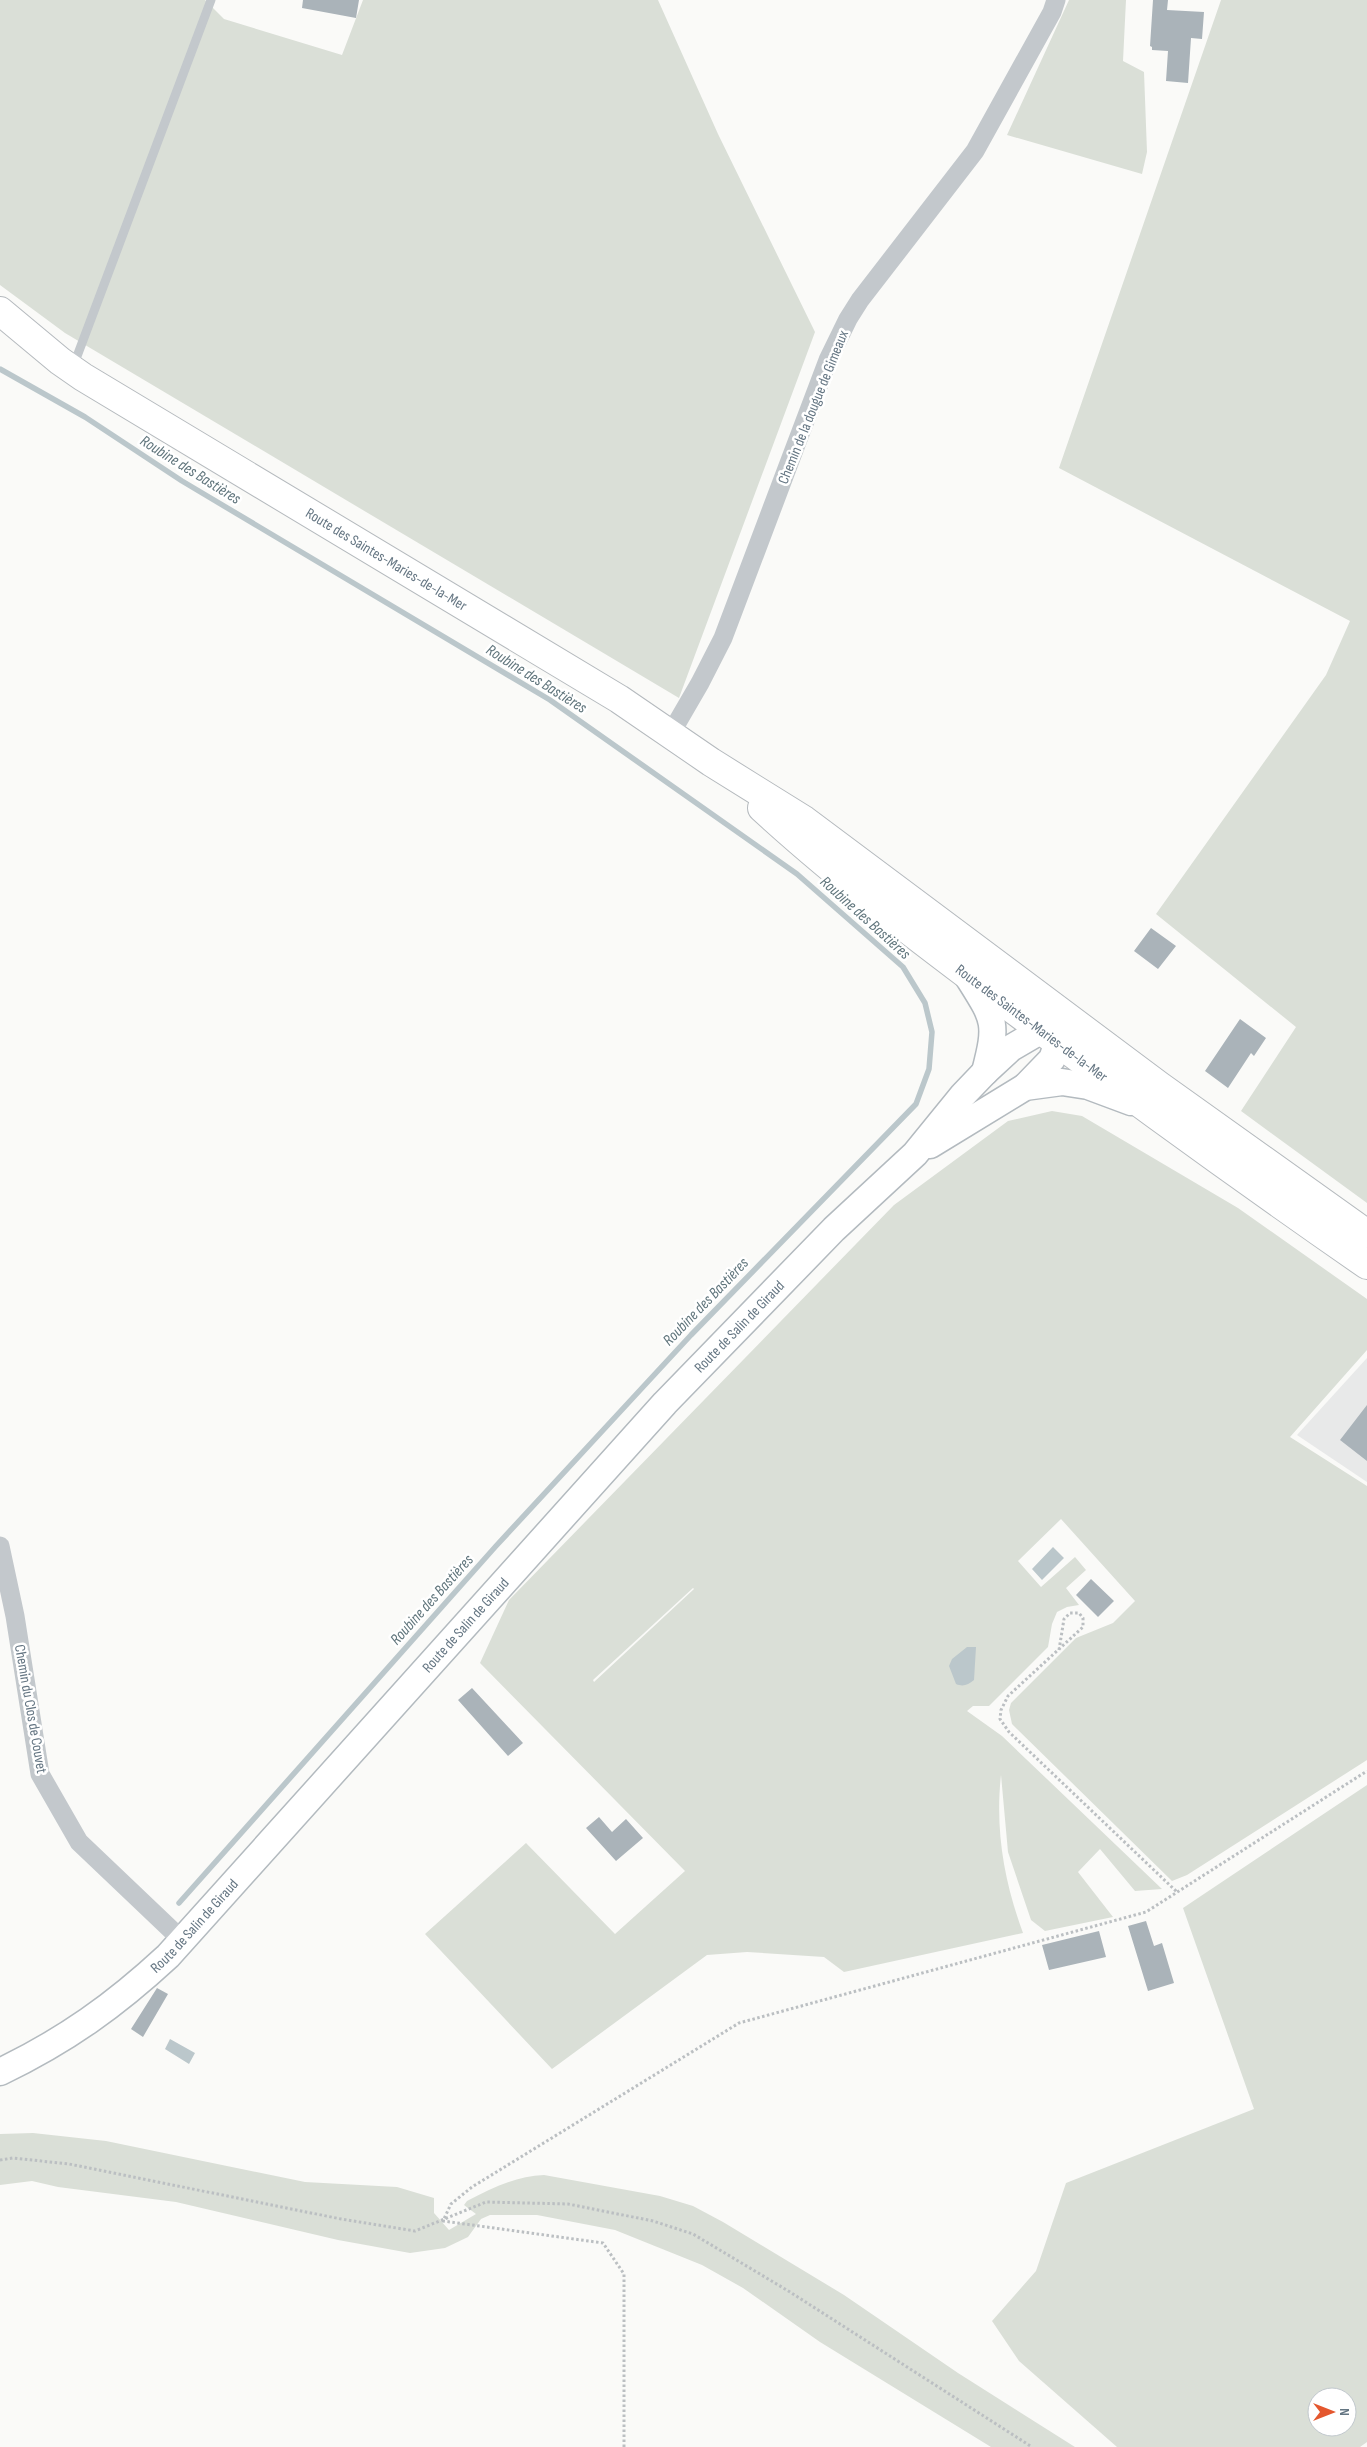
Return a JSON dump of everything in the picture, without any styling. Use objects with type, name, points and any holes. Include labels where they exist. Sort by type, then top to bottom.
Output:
[{"type":"main road","name":"Route des Saintes-Maries-de-la-Mer","points":[[0,310],[66,366]]},
{"type":"main road","name":"Route des Saintes-Maries-de-la-Mer","points":[[0,329],[66,366],[603,689],[671,733],[711,762],[804,820],[1067,1016],[1153,1097],[1367,1265]]},
{"type":"main road","name":"Route des Saintes-Maries-de-la-Mer","points":[[711,762],[793,837],[1049,1036],[1153,1097],[1367,1234]]},
{"type":"main road","name":"Route de Salin de Giraud","points":[[967,974],[993,1022],[993,1039],[984,1072]]},
{"type":"main road","name":"Route de Salin de Giraud","points":[[0,2072],[37,2054],[83,2026],[128,1993],[183,1941],[664,1403],[834,1229],[915,1154],[984,1072],[1011,1048],[1049,1036],[1067,1016]]},
{"type":"main road","name":"Route de Salin de Giraud","points":[[915,1154],[1025,1087],[1046,1068],[1049,1036]]},
{"type":"main road","name":"Route de Salin de Giraud","points":[[1025,1087],[1062,1082],[1153,1097]]},
{"type":"street","name":"Chemin de la dougue de Gimeaux","points":[[671,733],[723,638],[837,340],[860,300],[975,151],[1052,12],[1056,0]]},
{"type":"street","name":"Chemin du Clos de Couvet","points":[[0,1546],[15,1616],[40,1774],[78,1842],[183,1941]]},
{"type":"lane","points":[[66,366],[210,0]]},
{"type":"path","points":[[1059,1650],[1064,1619],[1070,1613],[1079,1613],[1083,1618],[1083,1627],[1059,1650],[1008,1696],[1001,1710],[1000,1719],[1009,1732],[1177,1892]]},
{"type":"path","points":[[443,2221],[451,2204],[472,2187],[739,2023],[1146,1912],[1367,1771]]},
{"type":"path","points":[[0,2160],[13,2158],[69,2164],[341,2219],[415,2231],[486,2202],[568,2204],[653,2221],[692,2234],[790,2292],[1032,2447]]},
{"type":"path","points":[[443,2221],[603,2243],[624,2274],[624,2447]]},
{"type":"shaded area","points":[[0,0],[205,0],[224,19],[342,55],[363,0],[658,0],[718,134],[815,332],[679,698],[65,333],[0,285]]},
{"type":"shaded area","points":[[1069,0],[1126,0],[1123,61],[1144,72],[1147,152],[1142,174],[1007,135]]},
{"type":"shaded area","points":[[1221,0],[1367,0],[1367,1203],[1241,1111],[1296,1027],[1156,914],[1326,675],[1350,621],[1059,468]]},
{"type":"shaded area","points":[[1052,1111],[1082,1116],[1238,1208],[1367,1299],[1367,1350],[1290,1437],[1367,1486],[1367,1760],[1187,1875],[1172,1881],[1012,1724],[1009,1710],[1011,1703],[1076,1638],[1113,1623],[1135,1601],[1061,1519],[1018,1561],[1041,1587],[1075,1557],[1086,1570],[1066,1588],[1079,1605],[1067,1607],[1057,1612],[1052,1624],[1048,1647],[989,1706],[973,1706],[967,1711],[1002,1736],[1162,1889],[1135,1891],[1100,1849],[1078,1872],[1113,1917],[1045,1931],[1031,1920],[1008,1852],[1001,1775],[999,1795],[1000,1835],[1006,1875],[1023,1933],[844,1972],[824,1957],[747,1952],[707,1955],[552,2069],[425,1934],[526,1843],[615,1934],[685,1871],[480,1663],[509,1600],[894,1205],[1008,1121]],"holes":[[[694,1589],[594,1682],[593,1680]]]},
{"type":"shaded area","points":[[1367,1358],[1367,1482],[1297,1435]]},
{"type":"shaded area","points":[[1053,1547],[1064,1558],[1042,1580],[1032,1569]]},
{"type":"shaded area","points":[[967,1647],[976,1647],[974,1680],[965,1685],[959,1685],[956,1684],[949,1666],[952,1659]]},
{"type":"shaded area","points":[[1367,1785],[1367,2442],[1360,2447],[1117,2447],[1019,2361],[992,2321],[1036,2271],[1066,2183],[1254,2109],[1183,1908]]},
{"type":"shaded area","points":[[170,2039],[195,2053],[189,2064],[165,2049]]},
{"type":"shaded area","points":[[33,2133],[106,2141],[305,2182],[397,2187],[434,2198],[434,2213],[449,2230],[476,2214],[464,2205],[467,2201],[504,2184],[534,2176],[544,2175],[660,2196],[693,2206],[723,2222],[844,2295],[958,2373],[1075,2447],[991,2447],[820,2342],[743,2288],[702,2265],[615,2230],[537,2215],[490,2215],[481,2219],[468,2237],[445,2248],[410,2253],[338,2240],[176,2202],[58,2187],[32,2181],[0,2185],[0,2134]]},
{"type":"building","points":[[303,0],[359,0],[356,18],[302,8]]},
{"type":"building","points":[[1153,0],[1168,0],[1167,10],[1204,12],[1202,39],[1191,38],[1188,83],[1166,81],[1168,51],[1152,50],[1150,46]]},
{"type":"building","points":[[1151,928],[1176,946],[1158,969],[1134,951]]},
{"type":"building","points":[[1240,1019],[1266,1038],[1254,1056],[1251,1053],[1228,1088],[1205,1071]]},
{"type":"building","points":[[1367,1405],[1367,1461],[1340,1440]]},
{"type":"building","points":[[1091,1579],[1114,1601],[1098,1617],[1076,1595]]},
{"type":"building","points":[[472,1688],[523,1743],[508,1756],[458,1700]]},
{"type":"building","points":[[599,1817],[612,1832],[626,1819],[643,1838],[616,1861],[586,1828]]},
{"type":"building","points":[[1146,1921],[1154,1946],[1162,1943],[1174,1983],[1148,1991],[1128,1926]]},
{"type":"building","points":[[1099,1931],[1106,1957],[1049,1970],[1042,1945]]},
{"type":"building","points":[[157,1988],[168,1994],[143,2037],[131,2029]]},
{"type":"waterway","name":"Roubine des Bastières","points":[[0,369],[85,417],[182,481],[550,700],[797,874],[903,967],[925,1003],[932,1032],[929,1069],[916,1104],[691,1335],[496,1546],[179,1903]]}]
